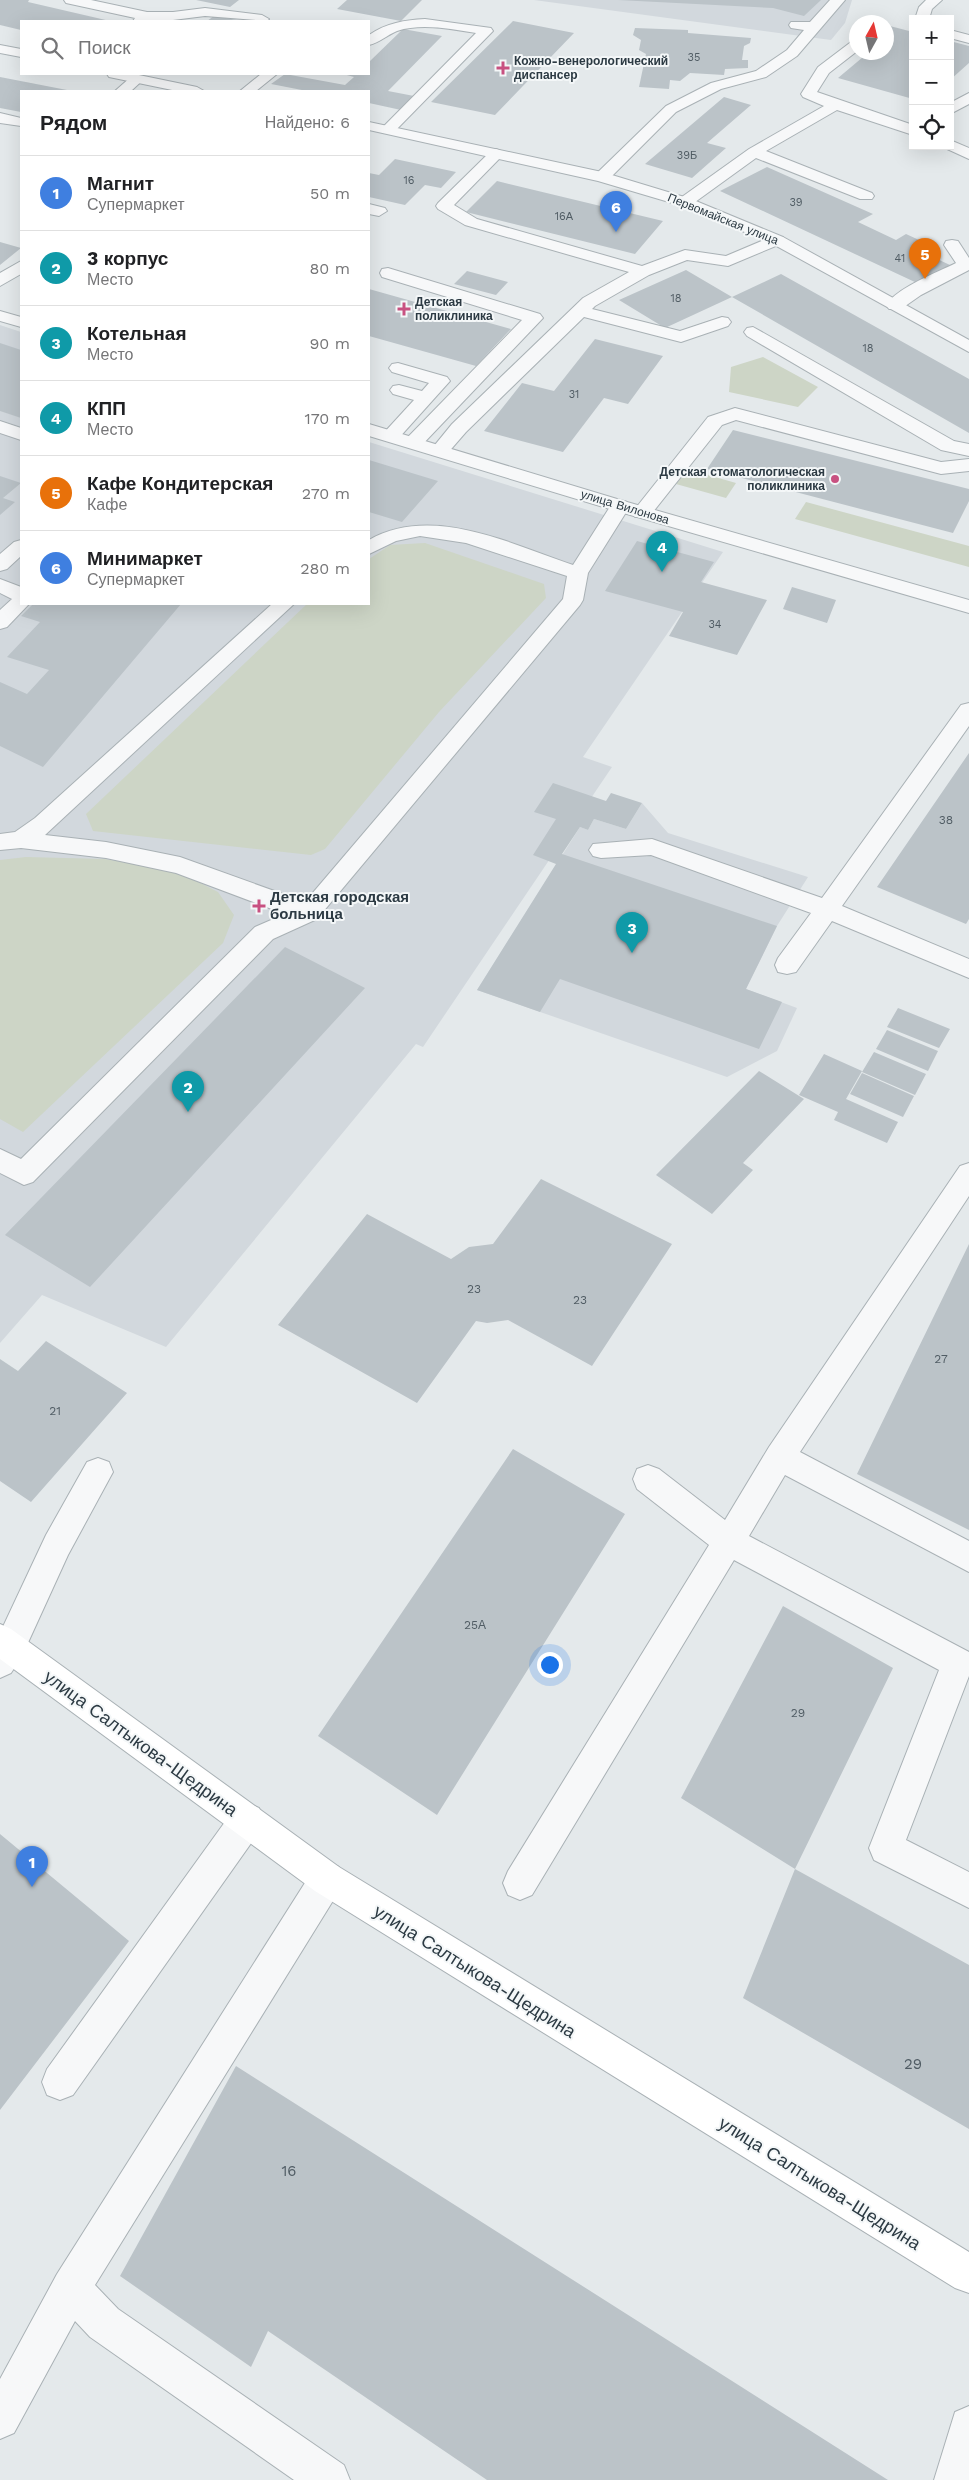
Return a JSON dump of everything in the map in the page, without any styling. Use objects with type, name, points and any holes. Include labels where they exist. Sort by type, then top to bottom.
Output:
[{"type":"main road","name":"улица Салтыкова-Щедрина","points":[[3,1650],[247,1820],[327,1879],[969,2274]]},
{"type":"street","points":[[71,0],[143,19],[205,12],[262,19]]},
{"type":"street","points":[[602,177],[671,109],[716,86],[762,74],[792,53],[838,0]]},
{"type":"street","points":[[923,15],[926,7],[935,0]]},
{"type":"street","points":[[370,39],[387,28],[411,23],[457,25],[486,31],[388,130]]},
{"type":"street","points":[[791,25],[814,26]]},
{"type":"street","points":[[954,35],[969,39]]},
{"type":"street","points":[[0,49],[20,53]]},
{"type":"street","points":[[849,50],[823,70],[808,94],[909,129]]},
{"type":"street","points":[[119,75],[192,90]]},
{"type":"street","points":[[248,90],[269,75]]},
{"type":"street","points":[[123,90],[137,79]]},
{"type":"street","points":[[954,107],[969,97]]},
{"type":"street","points":[[685,202],[754,152],[836,105]]},
{"type":"street","points":[[0,118],[20,122]]},
{"type":"street","name":"Первомайская улица","points":[[370,126],[602,177],[685,202],[777,240],[969,347]]},
{"type":"street","points":[[954,147],[969,154]]},
{"type":"street","points":[[754,152],[866,196]]},
{"type":"street","points":[[496,154],[444,206],[471,222],[643,271]]},
{"type":"street","points":[[439,452],[459,428],[589,302],[643,271],[685,256],[728,261],[777,240]]},
{"type":"street","points":[[895,305],[914,291],[965,265],[952,245]]},
{"type":"street","points":[[0,281],[20,267]]},
{"type":"street","points":[[388,273],[534,318],[413,444]]},
{"type":"street","points":[[580,311],[681,337],[722,322]]},
{"type":"street","points":[[0,316],[20,322]]},
{"type":"street","points":[[753,332],[948,446],[969,450]]},
{"type":"street","points":[[390,436],[441,381],[398,368]]},
{"type":"street","points":[[399,390],[426,398]]},
{"type":"street","points":[[0,1160],[24,1174],[264,933],[309,913],[573,600],[578,572],[631,510],[715,421],[735,414],[941,468],[969,465]]},
{"type":"street","points":[[0,427],[20,434]]},
{"type":"street","name":"улица Вилонова","points":[[370,430],[631,510],[969,607]]},
{"type":"street","points":[[370,547],[390,536],[420,530],[469,537],[578,572]]},
{"type":"street","points":[[0,566],[20,547]]},
{"type":"street","points":[[0,585],[20,595]]},
{"type":"street","points":[[0,622],[20,602]]},
{"type":"street","points":[[10,841],[43,824],[283,605]]},
{"type":"street","points":[[787,965],[969,710]]},
{"type":"street","points":[[10,841],[106,850],[180,865],[309,913]]},
{"type":"street","points":[[601,850],[652,847],[828,909],[969,969]]},
{"type":"street","points":[[520,1883],[780,1457],[969,1174]]},
{"type":"street","points":[[780,1457],[969,1557]]},
{"type":"street","points":[[3,1650],[57,1545],[98,1472]]},
{"type":"street","points":[[648,1479],[728,1540],[958,1662],[886,1848],[969,1891]]},
{"type":"street","points":[[60,2082],[247,1820]]},
{"type":"street","points":[[0,2419],[71,2288],[327,1879]]},
{"type":"street","points":[[71,2288],[104,2324],[329,2480]]},
{"type":"street","points":[[955,2480],[969,2426]]},
{"type":"shaded area","points":[[534,0],[852,0],[845,23],[831,40]]},
{"type":"shaded area","name":"Детская городская больница","points":[[0,325],[20,332],[20,605],[370,605],[370,442],[723,552],[583,757],[612,767],[423,1047],[416,1044],[166,1347],[42,1295],[0,1343]]},
{"type":"shaded area","points":[[642,803],[668,833],[808,877],[777,926],[746,989],[797,1008],[777,1051],[727,1077],[477,990],[580,827],[588,830],[594,819],[626,829]]},
{"type":"green space","points":[[763,357],[818,387],[798,407],[729,392],[731,367]]},
{"type":"green space","points":[[687,469],[736,483],[726,498],[676,484]]},
{"type":"green space","points":[[806,502],[969,546],[969,567],[795,519]]},
{"type":"green space","points":[[425,543],[544,584],[546,598],[439,712],[325,849],[311,855],[93,831],[86,814],[306,605],[370,605],[370,558],[390,545]]},
{"type":"green space","points":[[26,857],[105,859],[179,872],[218,892],[234,915],[223,943],[23,1132],[0,1119],[0,860]]},
{"type":"building","points":[[0,0],[29,0],[28,2],[106,20],[20,20],[20,30],[0,25]]},
{"type":"building","points":[[196,0],[239,0],[230,7]]},
{"type":"building","points":[[347,0],[422,0],[401,21],[337,9]]},
{"type":"building","points":[[618,0],[821,0],[804,16],[773,8]]},
{"type":"building","points":[[214,16],[237,20],[208,20]]},
{"type":"building","name":"Кожно-венерологический диспансер","points":[[513,21],[574,33],[495,115],[431,102]]},
{"type":"building","points":[[894,27],[909,31],[909,98],[838,78],[859,60],[894,60]]},
{"type":"building","points":[[635,28],[688,30],[688,33],[751,38],[750,43],[744,46],[742,60],[748,60],[748,68],[725,69],[724,75],[690,73],[680,81],[670,80],[669,89],[639,87],[646,54],[639,50],[641,40],[633,35]]},
{"type":"building","points":[[403,29],[442,36],[388,91],[414,96],[401,110],[370,103],[370,90],[302,90],[271,84],[284,75],[290,75],[345,85],[354,77],[347,75],[370,75],[370,61]]},
{"type":"building","points":[[954,42],[969,46],[969,63],[954,76]]},
{"type":"building","points":[[0,77],[67,90],[20,90],[20,112],[0,108]]},
{"type":"building","points":[[724,97],[751,105],[707,143],[726,148],[692,178],[645,164]]},
{"type":"building","points":[[395,159],[456,172],[441,188],[425,185],[405,205],[370,197],[370,173],[379,175]]},
{"type":"building","points":[[767,167],[873,214],[858,222],[896,240],[906,234],[930,245],[920,251],[950,265],[917,283],[720,191]]},
{"type":"building","points":[[497,181],[663,221],[635,254],[466,212]]},
{"type":"building","points":[[0,242],[20,248],[20,249],[0,265]]},
{"type":"building","points":[[686,270],[732,297],[665,328],[619,300]]},
{"type":"building","points":[[467,271],[508,282],[496,295],[454,284]]},
{"type":"building","points":[[781,274],[969,379],[969,433],[732,297]]},
{"type":"building","name":"Детская поликлиника","points":[[370,289],[511,329],[476,366],[370,336]]},
{"type":"building","points":[[595,339],[663,356],[628,404],[604,398],[563,452],[484,431],[522,383],[554,391]]},
{"type":"building","points":[[0,343],[20,350],[20,418],[0,411]]},
{"type":"building","name":"Детская стоматологическая поликлиника","points":[[733,430],[969,489],[969,501],[953,533],[707,469]]},
{"type":"building","points":[[370,460],[438,481],[402,522],[370,512]]},
{"type":"building","points":[[0,476],[20,484],[3,498],[15,502],[0,515]]},
{"type":"building","points":[[637,541],[714,562],[701,582],[767,600],[737,655],[669,636],[683,612],[605,591]]},
{"type":"building","points":[[792,587],[836,600],[827,623],[783,609]]},
{"type":"building","points":[[32,605],[180,605],[43,767],[0,746],[0,682],[27,694],[49,670],[7,657],[40,622],[21,616]]},
{"type":"building","points":[[969,753],[969,919],[966,924],[877,887]]},
{"type":"building","points":[[553,783],[606,801],[611,793],[642,803],[626,829],[594,819],[588,830],[580,827],[562,854],[777,926],[746,989],[782,1002],[759,1049],[560,979],[540,1012],[477,990],[556,864],[533,855],[556,819],[534,812]]},
{"type":"building","points":[[285,947],[365,988],[90,1287],[5,1235]]},
{"type":"building","points":[[898,1008],[950,1029],[939,1048],[887,1027]]},
{"type":"building","points":[[887,1030],[938,1051],[928,1071],[876,1049]]},
{"type":"building","points":[[874,1052],[926,1074],[915,1095],[862,1072]]},
{"type":"building","points":[[824,1054],[862,1071],[846,1099],[898,1122],[887,1143],[834,1120],[838,1112],[799,1095]]},
{"type":"building","points":[[759,1071],[804,1099],[743,1163],[753,1170],[712,1214],[656,1175]]},
{"type":"building","points":[[862,1073],[914,1096],[903,1117],[850,1094]]},
{"type":"building","points":[[541,1179],[672,1244],[592,1366],[508,1320],[487,1323],[476,1321],[417,1403],[278,1325],[367,1214],[451,1259],[469,1247],[493,1244]]},
{"type":"building","points":[[969,1244],[969,1530],[857,1474]]},
{"type":"building","points":[[46,1341],[127,1393],[31,1502],[0,1481],[0,1359],[18,1371]]},
{"type":"building","points":[[513,1449],[625,1514],[437,1815],[318,1736]]},
{"type":"building","points":[[783,1606],[893,1668],[795,1869],[681,1798]]},
{"type":"building","points":[[0,1834],[129,1941],[0,2110]]},
{"type":"building","points":[[795,1869],[969,1965],[969,2129],[743,1998]]},
{"type":"building","points":[[236,2066],[888,2480],[487,2480],[268,2331],[251,2367],[120,2276]]},
{"type":"place","name":"Кожно-венерологический диспансер","points":[[503,68]]},
{"type":"place","name":"Минимаркет","points":[[616,232]]},
{"type":"place","name":"Кафе Кондитерская","points":[[925,279]]},
{"type":"place","name":"Детская поликлиника","points":[[404,309]]},
{"type":"place","name":"Детская стоматологическая поликлиника","points":[[835,479]]},
{"type":"place","name":"КПП","points":[[662,572]]},
{"type":"place","name":"Детская городская больница","points":[[259,906]]},
{"type":"place","name":"Котельная","points":[[632,953]]},
{"type":"place","name":"3 корпус","points":[[188,1112]]},
{"type":"place","name":"Магнит","points":[[32,1887]]}]
